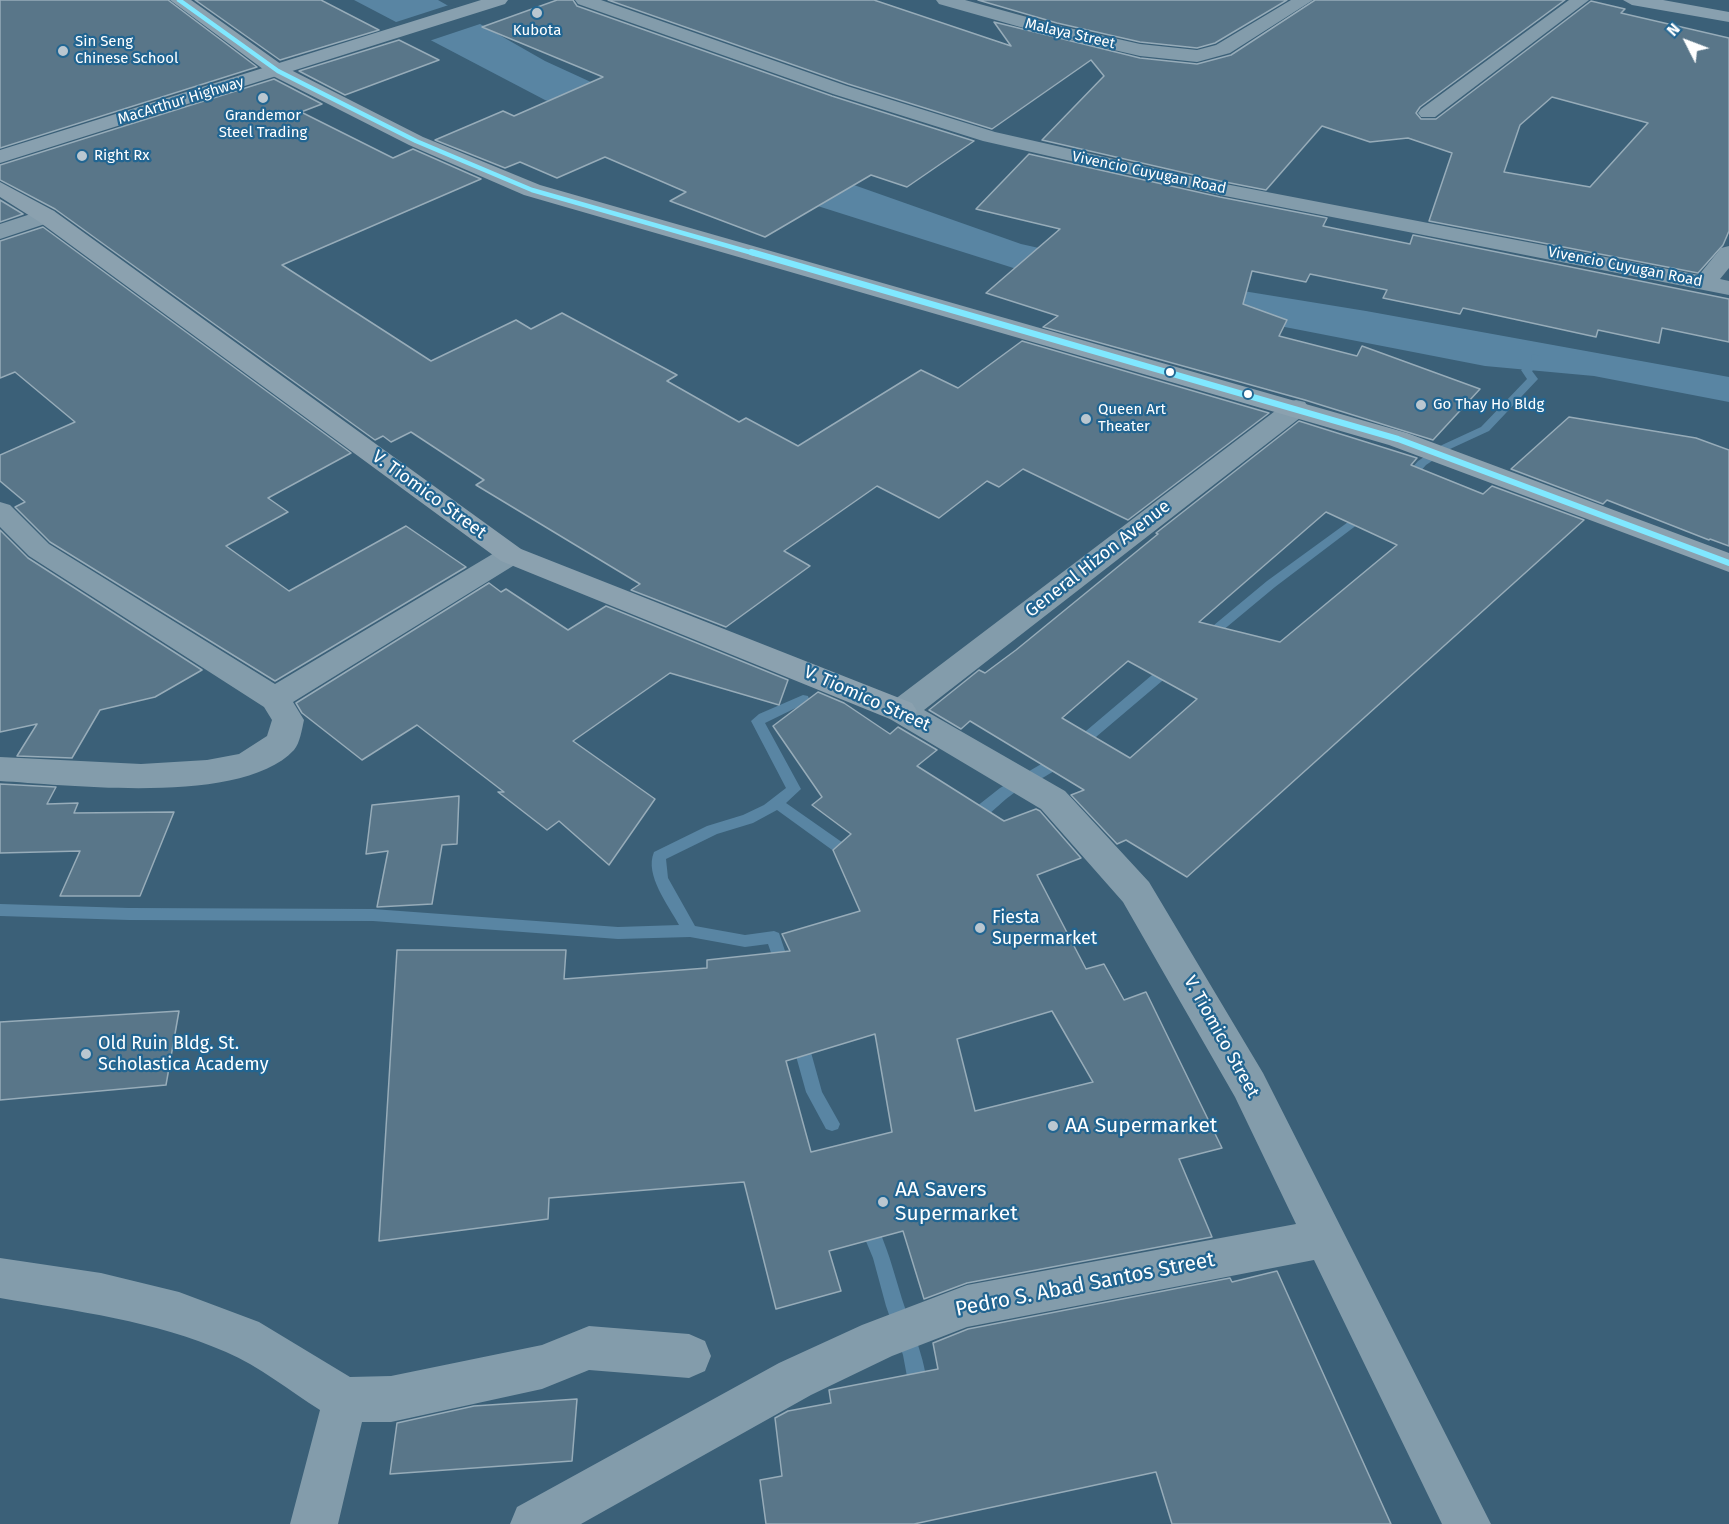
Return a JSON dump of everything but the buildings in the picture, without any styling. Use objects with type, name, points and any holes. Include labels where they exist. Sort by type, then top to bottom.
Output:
[{"type":"highway","name":"MacArthur Highway","points":[[0,157],[393,36],[499,0]]},
{"type":"highway","points":[[1632,0],[1729,17]]},
{"type":"main road","points":[[179,0],[278,71],[416,141],[532,190],[1296,408],[1428,451],[1729,563]]},
{"type":"main road","name":"V. Tiomico Street","points":[[0,188],[46,216],[511,555],[901,711]]},
{"type":"street","name":"Vivencio Cuyugan Road","points":[[584,0],[830,87],[990,137],[1220,189],[1729,288]]},
{"type":"street","name":"Malaya Street","points":[[945,0],[988,14],[1085,38],[1140,50],[1197,56],[1223,49],[1304,0]]},
{"type":"street","points":[[1428,113],[1580,0]]},
{"type":"street","points":[[0,232],[46,216]]},
{"type":"street","points":[[1705,283],[1729,253]]},
{"type":"street","name":"General Hizon Avenue","points":[[901,711],[1296,408]]},
{"type":"street","points":[[0,510],[39,550],[275,699],[288,720],[282,742],[248,765],[207,772],[141,776],[0,770]]},
{"type":"street","points":[[275,699],[511,555]]},
{"type":"street","name":"V. Tiomico Street","points":[[901,711],[1053,800],[1136,892],[1249,1085],[1467,1524]]},
{"type":"street","name":"Pedro S. Abad Santos Street","points":[[534,1524],[795,1379],[878,1340],[967,1306],[1326,1238]]},
{"type":"street","points":[[0,1278],[101,1294],[178,1313],[243,1337],[345,1400],[391,1399],[542,1366],[589,1348],[689,1356]]},
{"type":"street","points":[[314,1524],[345,1400]]},
{"type":"water","points":[[354,0],[438,0],[545,61],[628,99],[735,143],[1021,244],[1200,284],[1366,311],[1729,377],[1729,402],[1594,376],[1485,366],[1064,284],[805,202],[545,100]]},
{"type":"pier","points":[[452,4],[486,22],[426,42],[390,24]]},
{"type":"waterway","points":[[1407,480],[1422,463],[1446,447],[1485,429],[1533,379],[1526,370],[1536,363],[1536,357]]},
{"type":"waterway","points":[[1206,638],[1271,584],[1366,513]]},
{"type":"waterway","points":[[1078,745],[1170,667]]},
{"type":"waterway","points":[[775,804],[794,789],[758,721],[803,699]]},
{"type":"waterway","points":[[972,818],[1005,792],[1062,757]]},
{"type":"waterway","points":[[690,931],[661,878],[659,856],[712,830],[748,819],[775,804]]},
{"type":"waterway","points":[[775,804],[784,807],[851,856]]},
{"type":"waterway","points":[[0,910],[129,914],[373,915],[618,933],[690,931]]},
{"type":"waterway","points":[[690,931],[745,941],[774,937],[783,969]]},
{"type":"waterway","points":[[799,1038],[814,1092],[832,1124]]},
{"type":"waterway","points":[[872,1234],[882,1258],[912,1355],[918,1391]]},
{"type":"transit line","points":[[179,0],[278,71],[416,141],[532,190],[1398,439],[1729,563]]},
{"type":"place","name":"Kubota","points":[[537,13]]},
{"type":"place","name":"Sin Seng Chinese School","points":[[63,51]]},
{"type":"place","name":"Grandemor Steel Trading","points":[[263,98]]},
{"type":"place","name":"Right Rx","points":[[82,156]]},
{"type":"place","name":"Go Thay Ho Bldg","points":[[1421,405]]},
{"type":"place","name":"Queen Art Theater","points":[[1086,419]]},
{"type":"place","name":"Fiesta Supermarket","points":[[980,928]]},
{"type":"place","name":"Old Ruin Bldg. St. Scholastica Academy","points":[[86,1054]]},
{"type":"place","name":"AA Supermarket","points":[[1053,1126]]},
{"type":"place","name":"AA Savers Supermarket","points":[[883,1202]]}]
